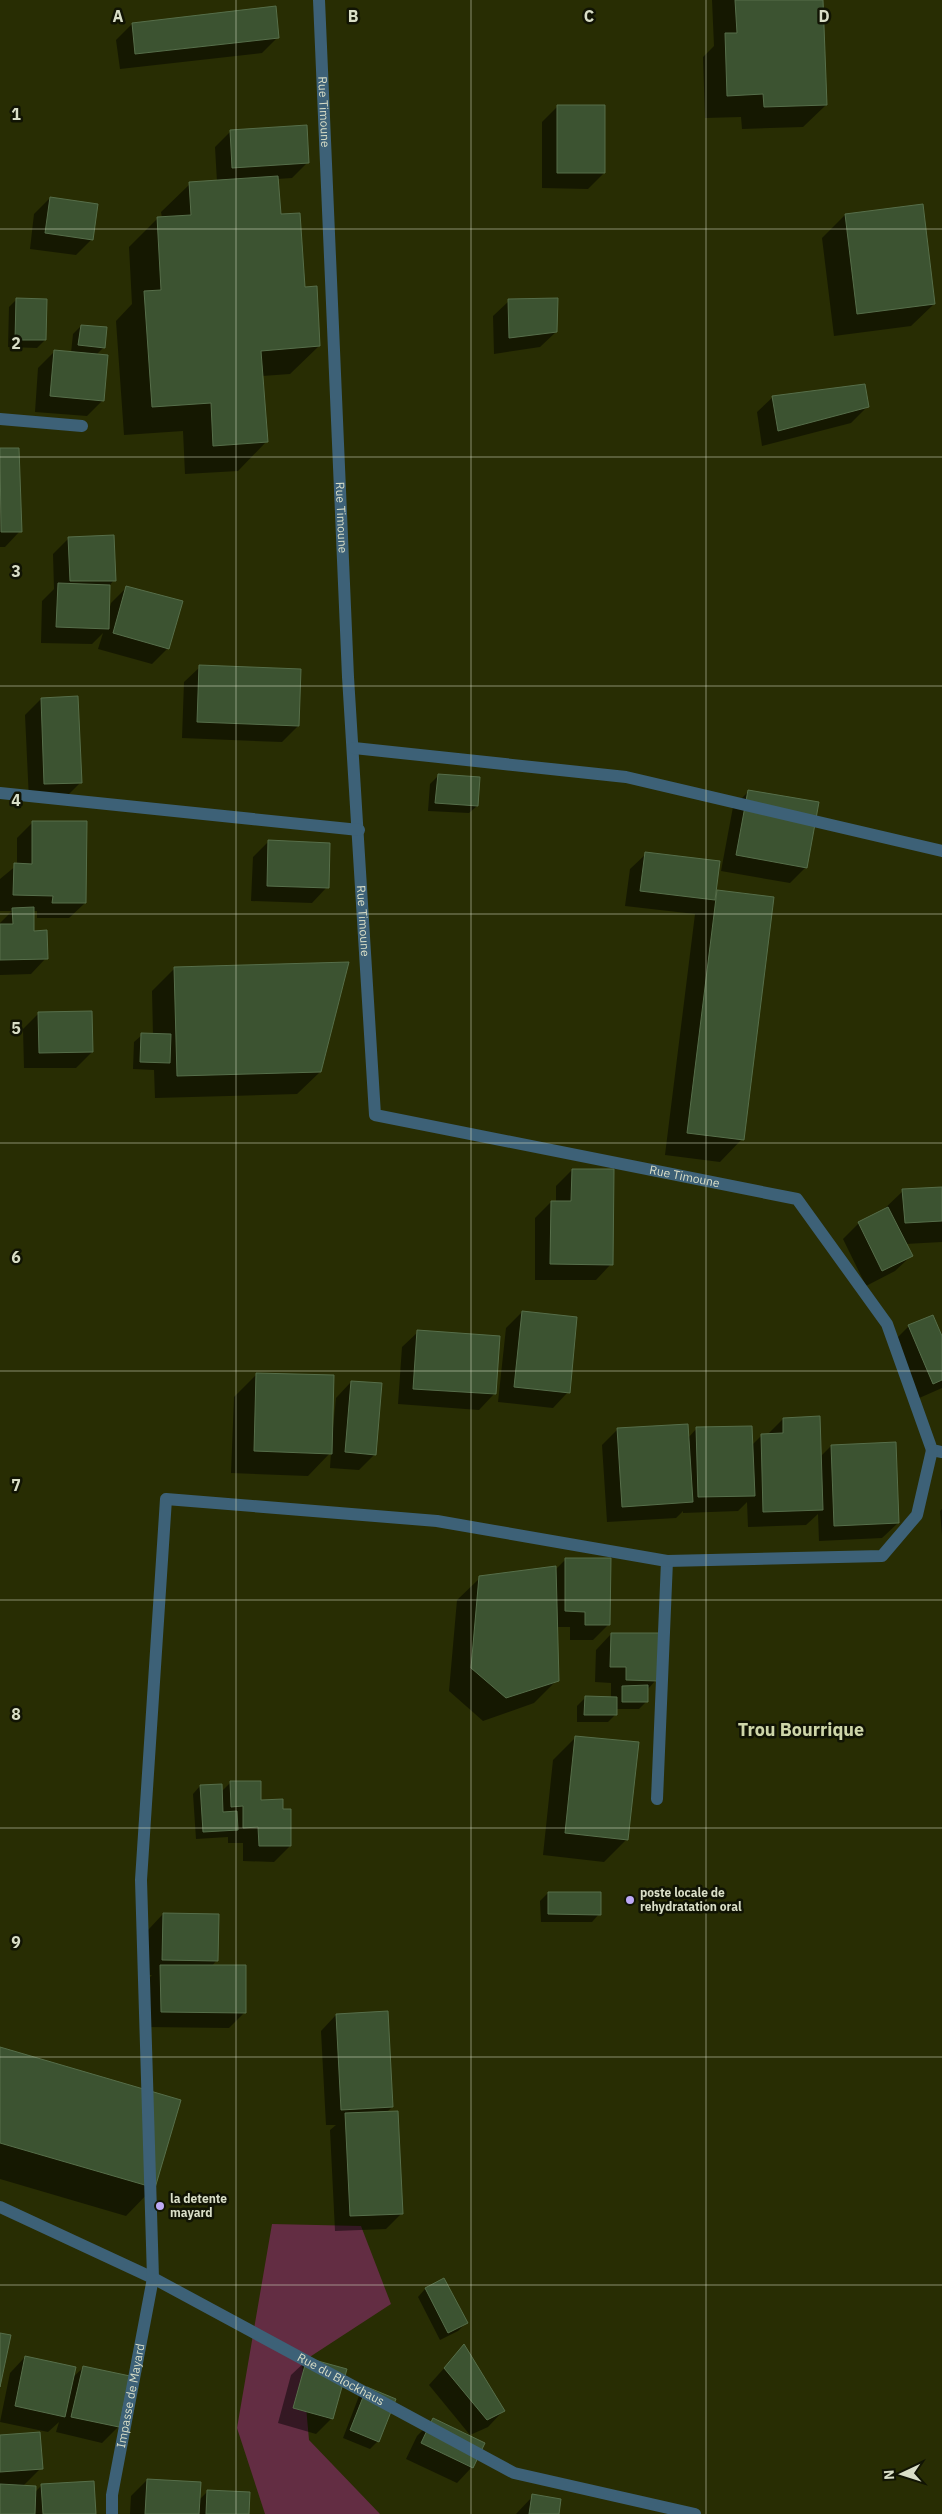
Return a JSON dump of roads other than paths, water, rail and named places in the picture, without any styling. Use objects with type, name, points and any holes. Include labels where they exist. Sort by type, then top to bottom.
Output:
[{"type":"street","name":"Rue Timoune","points":[[319,0],[347,667],[354,748],[375,1115],[797,1199],[887,1324],[937,1451]]},
{"type":"street","points":[[0,419],[82,426]]},
{"type":"street","points":[[354,748],[626,776],[942,851]]},
{"type":"street","points":[[0,794],[359,830]]},
{"type":"street","points":[[657,1799],[667,1562],[882,1556],[917,1515],[937,1451]]},
{"type":"street","name":"Impasse de Mayard","points":[[112,2514],[112,2495],[154,2278],[141,1880],[166,1499],[437,1521],[667,1562]]},
{"type":"street","name":"Rue du Blockhaus","points":[[0,2207],[154,2278],[514,2474],[695,2514]]},
{"type":"place","name":"poste locale de rehydratation oral","points":[[630,1900]]},
{"type":"place","name":"la detente mayard","points":[[160,2206]]},
{"type":"district","name":"Trou Bourrique","points":[[801,1730]]}]
